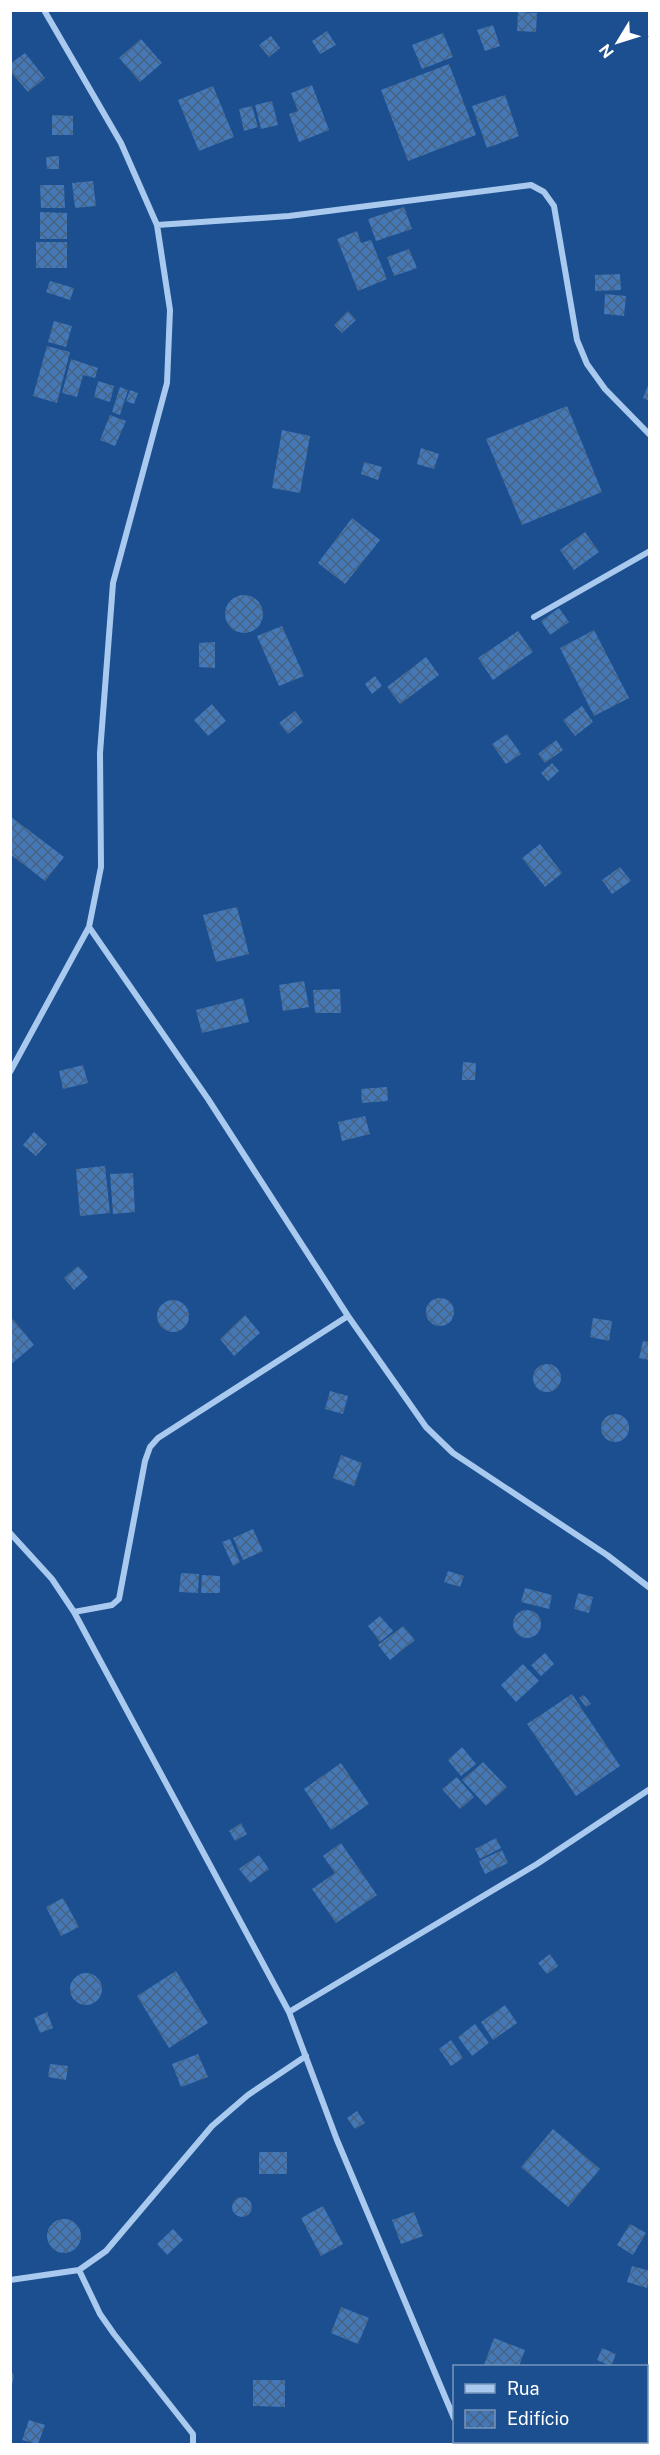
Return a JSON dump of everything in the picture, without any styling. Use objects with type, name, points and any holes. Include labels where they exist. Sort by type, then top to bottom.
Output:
[{"type":"street","points":[[10,1072],[89,927],[101,867],[100,753],[113,583],[167,383],[170,310],[157,225],[121,143],[44,10]]},
{"type":"street","points":[[157,225],[288,216],[531,185],[544,192],[554,206],[577,340],[587,364],[605,389],[650,435]]},
{"type":"street","points":[[534,617],[650,551]]},
{"type":"street","points":[[89,927],[208,1100],[348,1316],[426,1427],[453,1453],[607,1555],[650,1588]]},
{"type":"street","points":[[74,1612],[112,1605],[119,1599],[145,1461],[150,1447],[158,1438],[348,1316]]},
{"type":"street","points":[[10,1533],[52,1579],[74,1612],[289,2012],[337,2140],[453,2416]]},
{"type":"street","points":[[289,2012],[537,1864],[650,1789]]},
{"type":"street","points":[[10,2280],[80,2270],[106,2251],[212,2126],[248,2096],[306,2056]]},
{"type":"street","points":[[80,2270],[100,2314],[193,2434],[193,2445]]},
{"type":"building","points":[[518,12],[537,13],[536,32],[517,31]]},
{"type":"building","points":[[493,25],[500,46],[485,51],[477,30]]},
{"type":"building","points":[[327,31],[336,45],[320,54],[312,41]]},
{"type":"building","points":[[443,33],[453,57],[422,69],[412,45]]},
{"type":"building","points":[[271,36],[280,48],[269,57],[259,45]]},
{"type":"building","points":[[141,39],[162,63],[140,82],[119,58]]},
{"type":"building","points":[[25,53],[45,78],[28,92],[10,71],[10,64]]},
{"type":"building","points":[[449,64],[476,135],[408,161],[381,90]]},
{"type":"building","points":[[312,85],[329,130],[299,142],[289,114],[298,111],[291,93]]},
{"type":"building","points":[[213,86],[234,137],[199,151],[178,100]]},
{"type":"building","points":[[505,95],[519,136],[487,148],[472,106]]},
{"type":"building","points":[[272,101],[278,125],[261,129],[255,105]]},
{"type":"building","points":[[252,106],[258,127],[244,131],[239,109]]},
{"type":"building","points":[[52,115],[73,116],[73,135],[52,135]]},
{"type":"building","points":[[59,156],[59,169],[47,169],[46,157]]},
{"type":"building","points":[[93,181],[96,206],[75,208],[72,183]]},
{"type":"building","points":[[40,185],[64,185],[65,208],[41,208]]},
{"type":"building","points":[[404,207],[412,229],[376,241],[368,219]]},
{"type":"building","points":[[40,212],[67,213],[67,239],[40,239]]},
{"type":"building","points":[[357,231],[361,243],[371,240],[387,279],[358,291],[337,239]]},
{"type":"building","points":[[36,242],[67,242],[67,268],[36,268]]},
{"type":"building","points":[[409,249],[417,268],[394,276],[387,257]]},
{"type":"building","points":[[620,274],[621,290],[595,291],[595,275]]},
{"type":"building","points":[[50,281],[74,288],[70,300],[46,292]]},
{"type":"building","points":[[605,294],[626,296],[624,316],[604,314]]},
{"type":"building","points":[[348,311],[356,320],[342,333],[334,325]]},
{"type":"building","points":[[54,321],[72,326],[66,347],[48,342]]},
{"type":"building","points":[[47,346],[70,352],[57,403],[33,396]]},
{"type":"building","points":[[71,359],[98,368],[95,378],[83,375],[77,397],[62,393]]},
{"type":"building","points":[[98,381],[114,386],[110,402],[94,397]]},
{"type":"building","points":[[650,381],[650,401],[643,398]]},
{"type":"building","points":[[120,387],[128,390],[120,415],[112,412]]},
{"type":"building","points":[[130,390],[138,393],[134,404],[126,401]]},
{"type":"building","points":[[567,406],[602,492],[522,525],[486,439]]},
{"type":"building","points":[[110,415],[126,421],[115,446],[100,440]]},
{"type":"building","points":[[282,430],[310,436],[300,493],[272,488]]},
{"type":"building","points":[[421,448],[439,454],[434,469],[417,464]]},
{"type":"building","points":[[364,462],[382,467],[378,480],[361,474]]},
{"type":"building","points":[[352,518],[380,540],[345,584],[318,563]]},
{"type":"building","points":[[585,532],[599,552],[574,570],[560,550]]},
{"type":"building","points":[[244,595],[258,600],[263,614],[258,628],[244,633],[230,628],[225,614],[230,600]]},
{"type":"building","points":[[559,608],[569,622],[550,635],[541,621]]},
{"type":"building","points":[[282,626],[304,676],[279,686],[257,636]]},
{"type":"building","points":[[594,630],[629,698],[594,716],[560,648]]},
{"type":"building","points":[[518,631],[533,652],[493,680],[478,658]]},
{"type":"building","points":[[215,642],[215,668],[199,667],[199,643]]},
{"type":"building","points":[[426,657],[439,675],[400,704],[387,687]]},
{"type":"building","points":[[375,676],[382,686],[372,694],[365,684]]},
{"type":"building","points":[[212,704],[226,721],[208,736],[194,720]]},
{"type":"building","points":[[582,706],[593,722],[575,736],[563,720]]},
{"type":"building","points":[[295,711],[303,722],[288,734],[279,723]]},
{"type":"building","points":[[507,734],[521,754],[506,764],[492,744]]},
{"type":"building","points":[[556,740],[563,750],[545,763],[538,754]]},
{"type":"building","points":[[552,763],[559,771],[548,781],[541,773]]},
{"type":"building","points":[[10,816],[64,857],[45,881],[10,854]]},
{"type":"building","points":[[540,844],[562,873],[545,887],[522,858]]},
{"type":"building","points":[[620,867],[631,881],[612,894],[602,880]]},
{"type":"building","points":[[237,907],[249,954],[216,962],[203,915]]},
{"type":"building","points":[[304,981],[309,1007],[283,1011],[279,985]]},
{"type":"building","points":[[340,989],[341,1013],[315,1013],[313,990]]},
{"type":"building","points":[[243,998],[249,1022],[202,1033],[196,1010]]},
{"type":"building","points":[[463,1062],[476,1063],[475,1080],[462,1080]]},
{"type":"building","points":[[83,1065],[88,1083],[63,1089],[59,1071]]},
{"type":"building","points":[[387,1087],[388,1101],[362,1103],[361,1089]]},
{"type":"building","points":[[365,1116],[370,1134],[342,1141],[338,1122]]},
{"type":"building","points":[[34,1132],[47,1144],[36,1156],[23,1145]]},
{"type":"building","points":[[105,1166],[110,1213],[80,1216],[76,1169]]},
{"type":"building","points":[[133,1173],[135,1212],[113,1214],[110,1174]]},
{"type":"building","points":[[78,1266],[88,1277],[74,1290],[64,1278]]},
{"type":"building","points":[[440,1298],[450,1302],[454,1312],[450,1322],[440,1326],[430,1322],[426,1312],[430,1302]]},
{"type":"building","points":[[173,1300],[185,1304],[189,1316],[185,1328],[173,1332],[161,1328],[157,1316],[161,1304]]},
{"type":"building","points":[[245,1315],[260,1333],[234,1356],[220,1339]]},
{"type":"building","points":[[593,1318],[612,1321],[609,1341],[590,1337]]},
{"type":"building","points":[[13,1319],[34,1345],[10,1365],[10,1321]]},
{"type":"building","points":[[643,1341],[650,1342],[650,1360],[639,1358]]},
{"type":"building","points":[[547,1364],[557,1368],[561,1378],[557,1388],[547,1392],[537,1388],[533,1378],[537,1368]]},
{"type":"building","points":[[330,1391],[348,1396],[343,1414],[325,1409]]},
{"type":"building","points":[[615,1414],[625,1418],[629,1428],[625,1438],[615,1442],[605,1438],[601,1428],[605,1418]]},
{"type":"building","points":[[341,1455],[362,1463],[354,1486],[333,1478]]},
{"type":"building","points":[[253,1529],[263,1551],[243,1560],[233,1538]]},
{"type":"building","points":[[230,1539],[240,1562],[233,1566],[222,1542]]},
{"type":"building","points":[[448,1571],[464,1576],[460,1587],[444,1582]]},
{"type":"building","points":[[181,1573],[199,1574],[198,1593],[179,1592]]},
{"type":"building","points":[[202,1575],[220,1576],[220,1593],[201,1593]]},
{"type":"building","points":[[525,1588],[552,1595],[549,1609],[521,1602]]},
{"type":"building","points":[[578,1593],[593,1597],[589,1613],[574,1609]]},
{"type":"building","points":[[527,1610],[537,1614],[541,1624],[537,1634],[527,1638],[517,1634],[513,1624],[517,1614]]},
{"type":"building","points":[[380,1616],[393,1631],[380,1642],[368,1626]]},
{"type":"building","points":[[403,1626],[415,1640],[390,1660],[378,1645]]},
{"type":"building","points":[[545,1653],[554,1664],[541,1676],[531,1665]]},
{"type":"building","points":[[523,1664],[539,1681],[516,1702],[501,1685]]},
{"type":"building","points":[[572,1694],[620,1766],[576,1796],[527,1724]]},
{"type":"building","points":[[584,1695],[591,1704],[586,1707],[579,1698]]},
{"type":"building","points":[[462,1747],[476,1764],[461,1776],[448,1760]]},
{"type":"building","points":[[483,1762],[507,1787],[486,1806],[462,1780]]},
{"type":"building","points":[[341,1763],[369,1804],[331,1830],[304,1789]]},
{"type":"building","points":[[457,1777],[474,1797],[460,1809],[442,1789]]},
{"type":"building","points":[[241,1823],[247,1834],[235,1841],[229,1831]]},
{"type":"building","points":[[496,1838],[501,1848],[480,1859],[475,1849]]},
{"type":"building","points":[[341,1843],[377,1895],[336,1923],[312,1889],[335,1873],[323,1856]]},
{"type":"building","points":[[502,1850],[508,1863],[485,1874],[479,1861]]},
{"type":"building","points":[[259,1855],[269,1869],[250,1883],[239,1869]]},
{"type":"building","points":[[63,1898],[79,1927],[61,1936],[46,1907]]},
{"type":"building","points":[[550,1954],[558,1966],[547,1974],[538,1963]]},
{"type":"building","points":[[176,1971],[208,2023],[169,2048],[137,1996]]},
{"type":"building","points":[[86,1973],[97,1978],[102,1989],[97,2000],[86,2005],[75,2000],[70,1989],[75,1978]]},
{"type":"building","points":[[505,2005],[517,2023],[493,2040],[481,2022]]},
{"type":"building","points":[[47,2012],[53,2028],[40,2033],[34,2018]]},
{"type":"building","points":[[475,2024],[489,2043],[472,2056],[458,2037]]},
{"type":"building","points":[[451,2040],[463,2058],[451,2066],[439,2049]]},
{"type":"building","points":[[198,2054],[208,2077],[181,2087],[172,2064]]},
{"type":"building","points":[[50,2064],[68,2066],[66,2080],[48,2077]]},
{"type":"building","points":[[357,2111],[365,2123],[355,2129],[347,2118]]},
{"type":"building","points":[[553,2129],[600,2169],[568,2207],[521,2167]]},
{"type":"building","points":[[259,2152],[287,2152],[287,2174],[259,2174]]},
{"type":"building","points":[[238,2197],[246,2197],[252,2203],[252,2211],[246,2217],[238,2217],[232,2211],[232,2203]]},
{"type":"building","points":[[323,2206],[343,2244],[321,2256],[301,2218]]},
{"type":"building","points":[[414,2212],[423,2236],[401,2244],[392,2220]]},
{"type":"building","points":[[64,2219],[76,2224],[81,2236],[76,2248],[64,2253],[52,2248],[47,2236],[52,2224]]},
{"type":"building","points":[[630,2224],[646,2233],[633,2255],[617,2245]]},
{"type":"building","points":[[173,2229],[183,2240],[167,2255],[157,2244]]},
{"type":"building","points":[[632,2266],[650,2271],[647,2288],[627,2282]]},
{"type":"building","points":[[341,2307],[369,2318],[358,2344],[331,2333]]},
{"type":"building","points":[[494,2338],[525,2350],[519,2365],[484,2365]]},
{"type":"building","points":[[602,2348],[616,2354],[611,2365],[597,2360]]},
{"type":"building","points":[[10,2368],[14,2376],[11,2389],[10,2389]]},
{"type":"building","points":[[253,2380],[285,2380],[285,2407],[253,2406]]},
{"type":"building","points":[[650,2383],[650,2406],[648,2404]]},
{"type":"building","points":[[29,2420],[45,2425],[38,2444],[22,2440]]}]
